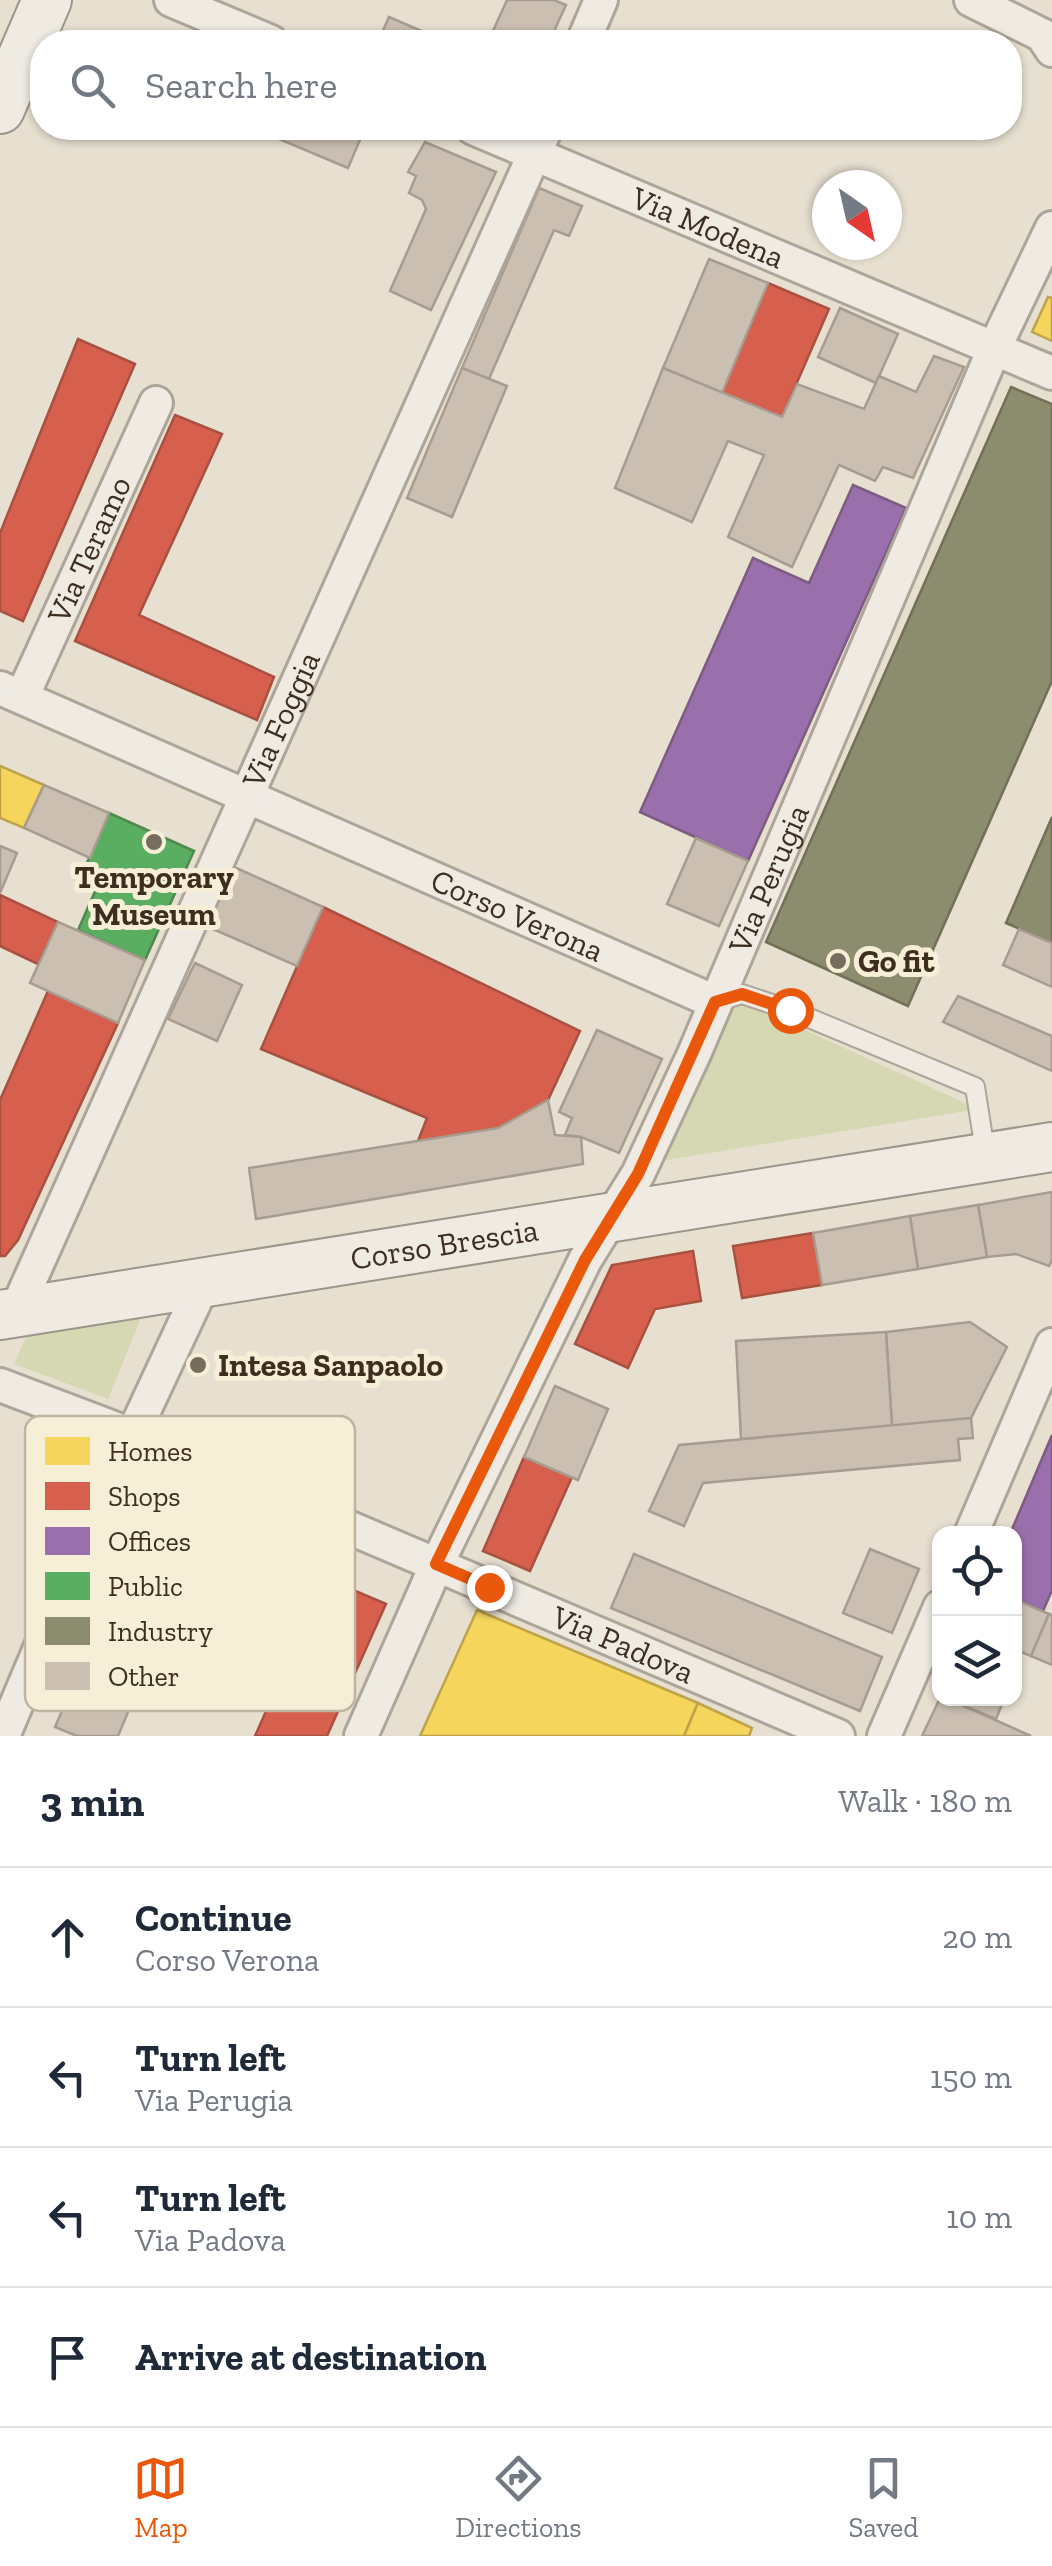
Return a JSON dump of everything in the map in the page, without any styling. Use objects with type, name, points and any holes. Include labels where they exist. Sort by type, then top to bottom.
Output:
[{"type":"street","points":[[34,30],[47,0]]},
{"type":"street","points":[[170,0],[242,30]]},
{"type":"street","points":[[588,30],[601,0]]},
{"type":"street","points":[[971,0],[1049,38]]},
{"type":"street","points":[[0,109],[30,39]]},
{"type":"street","name":"Via Modena","points":[[540,140],[1052,373]]},
{"type":"street","name":"Via Foggia","points":[[8,1313],[247,794],[540,140]]},
{"type":"street","name":"Via Perugia","points":[[361,1736],[436,1564],[578,1275],[638,1174],[994,349],[1052,228]]},
{"type":"street","name":"Via Teramo","points":[[11,692],[156,403]]},
{"type":"street","name":"Corso Verona","points":[[11,692],[715,1002]]},
{"type":"street","name":"Corso Brescia","points":[[8,1313],[1052,1147]]},
{"type":"street","points":[[141,1416],[204,1282]]},
{"type":"street","points":[[974,1526],[1052,1345]]},
{"type":"street","name":"Via Padova","points":[[0,1385],[82,1416]]},
{"type":"street","name":"Via Padova","points":[[355,1530],[838,1736]]},
{"type":"street","points":[[884,1736],[936,1616]]},
{"type":"street","points":[[3,1736],[25,1685]]},
{"type":"lane","name":"Corso Verona","points":[[715,1002],[742,994],[790,1010],[975,1088],[986,1158]]},
{"type":"green space","points":[[735,998],[978,1109],[661,1161]]},
{"type":"green space","points":[[144,1310],[108,1399],[14,1364],[31,1326]]},
{"type":"building: Homes","points":[[1048,297],[1052,298],[1052,341],[1032,332]]},
{"type":"building: Homes","points":[[0,766],[44,785],[24,828],[0,818]]},
{"type":"building: Homes","points":[[477,1610],[698,1703],[684,1736],[420,1736]]},
{"type":"building: Homes","points":[[698,1703],[752,1728],[749,1736],[684,1736]]},
{"type":"building: Shops","points":[[768,283],[829,309],[782,417],[722,393]]},
{"type":"building: Shops","points":[[78,339],[135,364],[23,621],[0,611],[0,533]]},
{"type":"building: Shops","points":[[175,415],[222,434],[139,615],[274,677],[257,720],[75,641]]},
{"type":"building: Shops","points":[[0,895],[58,922],[38,964],[0,946]]},
{"type":"building: Shops","points":[[323,907],[580,1031],[548,1100],[498,1128],[418,1141],[427,1118],[261,1049]]},
{"type":"building: Shops","points":[[48,991],[118,1023],[18,1240],[5,1256],[0,1256],[0,1100]]},
{"type":"building: Shops","points":[[813,1233],[822,1285],[742,1298],[733,1246]]},
{"type":"building: Shops","points":[[693,1251],[701,1301],[655,1309],[628,1368],[575,1344],[612,1265]]},
{"type":"building: Shops","points":[[524,1457],[572,1477],[530,1571],[483,1551]]},
{"type":"building: Shops","points":[[355,1591],[386,1604],[355,1673]]},
{"type":"building: Shops","points":[[266,1711],[338,1711],[327,1736],[255,1736]]},
{"type":"building: Offices","points":[[853,485],[906,508],[748,861],[640,812],[753,558],[809,583]]},
{"type":"building: Offices","points":[[1052,1435],[1052,1590],[1043,1611],[1022,1602],[1022,1526],[1013,1526]]},
{"type":"building: Public","points":[[109,813],[194,851],[145,960],[78,930],[100,880],[83,872]]},
{"type":"building: Industry","points":[[1011,387],[1052,404],[1052,681],[908,1006],[766,942]]},
{"type":"building: Industry","points":[[1052,817],[1052,943],[1006,923]]},
{"type":"building: Other","points":[[507,0],[554,0],[566,5],[555,30],[493,30]]},
{"type":"building: Other","points":[[389,17],[419,30],[383,30]]},
{"type":"building: Other","points":[[282,140],[360,140],[348,168]]},
{"type":"building: Other","points":[[425,142],[496,172],[431,310],[390,291],[426,209],[422,200],[409,193],[416,176],[408,172]]},
{"type":"building: Other","points":[[539,188],[582,206],[569,236],[554,230],[489,379],[462,368]]},
{"type":"building: Other","points":[[709,259],[768,283],[722,393],[663,368]]},
{"type":"building: Other","points":[[840,308],[898,334],[876,383],[818,357]]},
{"type":"building: Other","points":[[934,356],[964,367],[913,478],[883,467],[875,481],[839,465],[792,567],[728,537],[764,455],[728,441],[692,522],[615,488],[663,368],[782,417],[797,384],[864,409],[879,376],[916,392]]},
{"type":"building: Other","points":[[462,368],[507,386],[452,517],[407,498]]},
{"type":"building: Other","points":[[44,785],[109,813],[90,858],[24,828]]},
{"type":"building: Other","points":[[696,838],[748,861],[719,926],[667,904]]},
{"type":"building: Other","points":[[0,846],[17,853],[0,893]]},
{"type":"building: Other","points":[[232,866],[323,907],[297,966],[206,926]]},
{"type":"building: Other","points":[[58,922],[145,960],[118,1023],[30,983]]},
{"type":"building: Other","points":[[1019,929],[1052,943],[1052,987],[1003,965]]},
{"type":"building: Other","points":[[195,963],[242,985],[217,1041],[168,1019]]},
{"type":"building: Other","points":[[958,996],[1052,1036],[1052,1071],[943,1022]]},
{"type":"building: Other","points":[[597,1030],[662,1059],[619,1153],[581,1137],[565,1135],[572,1118],[559,1112]]},
{"type":"building: Other","points":[[548,1100],[555,1135],[581,1137],[583,1164],[256,1219],[249,1168],[498,1128]]},
{"type":"building: Other","points":[[1052,1192],[1049,1266],[1016,1254],[987,1257],[978,1205]]},
{"type":"building: Other","points":[[978,1205],[987,1257],[918,1269],[910,1216]]},
{"type":"building: Other","points":[[910,1216],[918,1269],[822,1285],[813,1233]]},
{"type":"building: Other","points":[[970,1322],[1007,1347],[971,1418],[892,1426],[886,1332]]},
{"type":"building: Other","points":[[886,1332],[892,1426],[741,1439],[736,1341]]},
{"type":"building: Other","points":[[555,1386],[608,1409],[578,1480],[524,1457]]},
{"type":"building: Other","points":[[971,1418],[973,1438],[958,1439],[960,1460],[703,1483],[684,1526],[649,1511],[679,1445]]},
{"type":"building: Other","points":[[870,1549],[919,1569],[892,1633],[843,1613]]},
{"type":"building: Other","points":[[634,1554],[882,1657],[860,1711],[611,1608]]},
{"type":"building: Other","points":[[1022,1602],[1049,1614],[1031,1656],[1022,1652]]},
{"type":"building: Other","points":[[1049,1614],[1052,1615],[1052,1665],[1031,1656]]},
{"type":"building: Other","points":[[936,1706],[964,1706],[1031,1736],[922,1736]]},
{"type":"building: Other","points":[[965,1706],[1001,1706],[996,1719]]},
{"type":"building: Other","points":[[62,1711],[129,1711],[118,1736],[77,1736],[55,1727]]},
{"type":"place","name":"Temporary Museum","points":[[154,842]]},
{"type":"place","name":"Go fit","points":[[838,961]]},
{"type":"place","name":"Intesa Sanpaolo","points":[[198,1365]]},
{"type":"route","points":[[489,1587],[436,1564],[585,1260],[638,1174],[715,1002],[742,994],[790,1010]]}]
